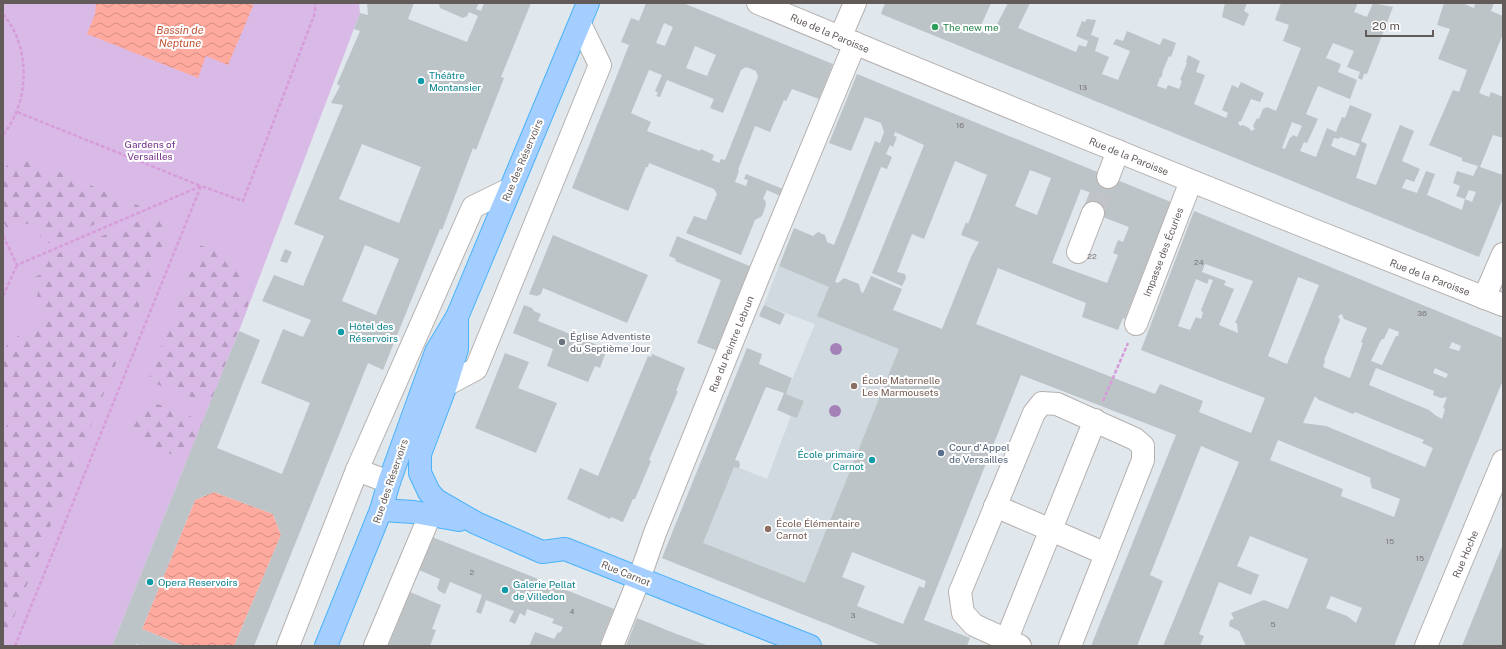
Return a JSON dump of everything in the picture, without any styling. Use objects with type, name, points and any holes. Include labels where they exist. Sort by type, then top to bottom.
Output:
[{"type":"main road","name":"Rue des Réservoirs","points":[[326,646],[381,510],[389,482],[436,352],[457,317],[588,3]]},
{"type":"main road","name":"Rue des Réservoirs","points":[[437,510],[436,500],[429,492],[420,473],[420,454],[446,385],[457,349],[457,317]]},
{"type":"main road","name":"Rue Carnot","points":[[381,510],[437,510],[476,523],[542,552],[565,549],[802,645]]},
{"type":"street","name":"Rue de la Paroisse","points":[[758,3],[1191,181],[1498,303]]},
{"type":"street","name":"Rue du Peintre Lebrun","points":[[612,646],[639,579],[655,533],[756,282],[848,40],[855,3]]},
{"type":"street","points":[[446,385],[476,369],[600,65],[580,24]]},
{"type":"street","points":[[1108,177],[1118,151]]},
{"type":"street","name":"Impasse des Écuries","points":[[1136,324],[1191,181]]},
{"type":"street","points":[[288,646],[357,470],[473,207],[510,189]]},
{"type":"street","points":[[1078,252],[1093,213]]},
{"type":"street","points":[[1498,303],[1503,254]]},
{"type":"street","points":[[1070,646],[1143,460],[1143,446],[1135,440],[1094,420],[1057,404],[1042,403],[1034,413],[960,592],[963,613],[970,621],[974,625],[1010,644],[1051,530],[1094,420]]},
{"type":"street","name":"Rue Hoche","points":[[1426,646],[1503,461]]},
{"type":"street","points":[[357,470],[389,482]]},
{"type":"street","points":[[995,506],[1106,554]]},
{"type":"street","points":[[375,646],[437,510]]},
{"type":"path","points":[[17,112],[201,186],[243,201],[315,13],[315,3]]},
{"type":"path","points":[[3,14],[16,35],[22,54],[24,74],[17,112],[3,135]]},
{"type":"path","points":[[3,296],[17,265],[201,186]]},
{"type":"path","points":[[15,646],[201,186]]},
{"type":"path","points":[[3,236],[17,265]]},
{"type":"path","points":[[1094,420],[1136,324]]},
{"type":"shaded area","points":[[779,266],[942,329],[824,623],[662,558],[704,454],[767,479],[791,416],[797,418],[804,401],[786,394],[815,324],[764,305]]},
{"type":"green space","name":"Gardens of Versailles","points":[[3,3],[359,3],[360,13],[239,331],[112,646],[3,646]]},
{"type":"green space","points":[[15,159],[24,163],[28,159],[140,206],[41,246],[39,232],[31,225],[20,225],[14,228],[9,234],[3,220],[3,169]]},
{"type":"green space","points":[[155,215],[170,229],[3,644],[3,435],[7,424],[9,411],[6,392],[3,387],[3,356],[9,339],[13,341],[23,331],[32,329],[41,322],[43,315],[41,306],[36,299],[38,293],[33,278],[43,273],[39,261]]},
{"type":"green space","points":[[200,245],[230,256],[242,281],[236,292],[251,297],[210,404],[148,381]]},
{"type":"green space","points":[[144,399],[203,421],[187,460],[129,438]]},
{"type":"water","name":"Bassin de Neptune","points":[[96,3],[253,3],[253,6],[228,65],[206,56],[198,78],[87,34],[95,14]]},
{"type":"water","points":[[214,492],[273,514],[281,535],[234,646],[184,646],[142,629],[195,500]]},
{"type":"building","points":[[367,3],[414,3],[408,19],[467,42],[478,16],[469,12],[467,16],[463,18],[440,8],[439,3],[479,3],[476,9],[481,11],[484,3],[531,3],[501,77],[504,78],[476,150],[473,148],[442,230],[440,229],[383,370],[368,363],[254,646],[234,646],[281,535],[273,514],[214,492],[195,500],[142,629],[184,646],[142,646],[136,644],[135,646],[112,646],[239,331],[260,340],[217,448],[282,474],[310,403],[261,383],[283,329],[303,337],[311,320],[262,301],[274,275],[303,286],[324,236],[294,224],[343,105],[331,103],[340,86],[337,84],[360,31],[354,29],[360,13],[368,15]],"holes":[[[362,144],[421,167],[399,223],[339,199]],[[365,245],[399,259],[376,315],[342,301]]]},
{"type":"building","points":[[646,3],[683,3],[833,64],[819,99],[792,89],[786,101],[784,100],[770,132],[755,126],[738,170],[739,171],[735,182],[746,186],[748,180],[744,179],[746,174],[783,189],[780,196],[767,190],[763,199],[765,200],[766,205],[762,216],[755,220],[741,255],[686,233],[694,216],[706,220],[717,194],[714,189],[649,163],[628,211],[572,188],[629,45],[621,42],[631,18],[639,21]],"holes":[[[664,23],[673,27],[665,46],[656,43]],[[695,46],[716,55],[707,76],[686,68]],[[746,67],[756,71],[758,77],[725,160],[721,159],[719,163],[712,160],[714,155],[701,149],[700,151],[647,131],[651,122],[631,113],[649,70],[662,75],[655,91],[658,93],[656,96],[660,97],[667,80],[714,99],[710,108],[723,113],[741,70]]]},
{"type":"building","points":[[885,3],[991,3],[979,30],[990,35],[1008,3],[1030,3],[1018,28],[1076,52],[1079,45],[1086,47],[1088,41],[1076,36],[1082,21],[1085,22],[1087,19],[1096,20],[1091,35],[1099,38],[1095,51],[1109,57],[1102,74],[1118,80],[1130,51],[1113,44],[1116,39],[1123,41],[1127,31],[1160,45],[1163,38],[1176,43],[1157,86],[1166,89],[1168,85],[1179,89],[1182,81],[1180,80],[1187,63],[1188,55],[1200,61],[1196,72],[1205,75],[1194,104],[1226,118],[1228,113],[1222,110],[1232,85],[1238,88],[1241,82],[1264,93],[1260,102],[1251,99],[1241,121],[1238,122],[1240,126],[1243,125],[1251,131],[1255,129],[1253,126],[1257,118],[1259,119],[1263,109],[1267,107],[1276,111],[1301,48],[1283,41],[1289,25],[1275,20],[1281,3],[1356,3],[1357,5],[1354,12],[1367,17],[1373,3],[1393,7],[1367,74],[1364,74],[1362,80],[1358,78],[1360,72],[1347,67],[1354,51],[1333,43],[1326,58],[1341,64],[1338,72],[1357,80],[1350,99],[1318,86],[1306,114],[1318,119],[1307,143],[1304,142],[1300,151],[1316,157],[1327,128],[1336,132],[1342,117],[1345,118],[1350,105],[1372,114],[1361,141],[1367,144],[1356,178],[1376,185],[1400,125],[1414,131],[1402,161],[1420,169],[1414,182],[1406,179],[1402,188],[1417,193],[1426,171],[1435,174],[1427,195],[1462,210],[1465,199],[1456,196],[1460,186],[1453,183],[1457,171],[1473,176],[1478,166],[1462,161],[1462,158],[1429,145],[1453,90],[1459,92],[1467,70],[1438,59],[1450,29],[1437,25],[1444,3],[1462,3],[1474,8],[1475,3],[1494,3],[1491,11],[1503,16],[1503,34],[1479,93],[1489,97],[1491,92],[1503,97],[1503,138],[1493,135],[1480,167],[1503,175],[1503,198],[1479,257],[881,14]],"holes":[[[1292,122],[1302,126],[1297,137],[1293,135],[1291,138],[1290,137],[1285,149],[1282,148]],[[1340,137],[1360,144],[1355,156],[1331,146],[1334,138],[1339,139]],[[1469,190],[1476,192],[1472,202],[1465,199]]]},
{"type":"building","points":[[1225,3],[1247,3],[1244,11],[1249,14],[1244,26],[1222,17]]},
{"type":"building","points":[[857,74],[1171,202],[1125,319],[1123,318],[1118,330],[1082,317],[1086,303],[998,268],[976,324],[1155,394],[1160,384],[1203,401],[1199,412],[1251,433],[1265,398],[1141,350],[1194,211],[1503,338],[1503,380],[1394,646],[1246,646],[1239,631],[1229,626],[1230,620],[1234,619],[1231,613],[1264,600],[1288,609],[1308,559],[1250,536],[1237,566],[1259,575],[1251,595],[1219,582],[1199,634],[1204,636],[1200,646],[1163,646],[1239,462],[1201,446],[1150,575],[1163,581],[1137,646],[1091,646],[1176,435],[1021,375],[924,620],[970,638],[967,646],[882,646],[662,558],[747,348],[762,354],[759,364],[792,378],[786,394],[804,401],[797,418],[791,416],[777,410],[784,393],[766,387],[735,460],[739,461],[739,468],[734,467],[703,543],[805,583],[899,349],[817,316],[829,287],[779,266],[794,228],[813,236],[818,232],[825,235],[827,242],[834,245],[875,141],[880,143],[884,132],[881,123],[865,117],[851,151],[829,143]],"holes":[[[895,132],[924,145],[872,273],[902,286],[906,278],[905,274],[897,272],[912,234],[924,239],[955,161],[987,175],[968,224],[966,222],[961,235],[979,242],[971,257],[942,329],[893,310],[902,289],[871,276],[863,293],[861,292],[859,284],[844,278],[838,283],[835,282],[881,167],[887,169],[892,157],[886,154],[890,145],[893,147],[897,137],[894,136]],[[1030,170],[1051,178],[1037,215],[1015,206]],[[1081,189],[1091,193],[1085,208],[1087,211],[1129,227],[1123,242],[1118,240],[1113,253],[1118,255],[1107,283],[1052,263]],[[1205,264],[1253,281],[1235,323],[1237,323],[1238,333],[1219,325],[1234,289],[1224,285],[1226,281],[1202,272]],[[1298,277],[1319,285],[1287,364],[1268,356]],[[1196,279],[1207,284],[1209,279],[1213,280],[1201,310],[1203,313],[1201,319],[1196,317],[1190,330],[1178,326]],[[1342,314],[1344,319],[1367,328],[1350,378],[1323,367],[1324,360],[1340,320],[1338,316]],[[1389,328],[1399,332],[1382,365],[1371,361],[1380,342],[1384,339]],[[1452,342],[1461,346],[1459,351],[1449,348]],[[1376,368],[1434,391],[1433,395],[1441,398],[1447,397],[1443,408],[1445,409],[1442,419],[1429,410],[1369,385]],[[1435,368],[1448,374],[1446,378],[1433,373]],[[1315,396],[1319,400],[1353,414],[1355,412],[1424,440],[1422,443],[1433,448],[1425,467],[1326,426],[1303,423]],[[1278,440],[1371,478],[1372,488],[1400,499],[1394,517],[1341,496],[1343,489],[1270,460]],[[852,552],[926,581],[924,588],[919,586],[903,624],[857,606],[865,586],[842,577]],[[1331,596],[1362,608],[1356,623],[1347,616],[1326,608]]]},
{"type":"building","points":[[553,235],[648,275],[627,323],[543,288],[541,294],[537,296],[529,294]]},
{"type":"building","points":[[677,236],[752,267],[718,351],[697,343],[721,280],[675,261],[676,259],[669,256]]},
{"type":"building","points":[[285,249],[292,252],[287,263],[280,261]]},
{"type":"building","points":[[524,305],[541,314],[538,321],[607,349],[600,368],[595,366],[588,382],[547,366],[553,349],[513,333]]},
{"type":"building","points":[[764,305],[785,314],[780,325],[759,316]]},
{"type":"building","points":[[505,353],[529,362],[518,388],[557,403],[536,453],[475,428]]},
{"type":"building","points":[[652,354],[685,368],[676,391],[678,391],[649,460],[651,461],[635,499],[633,499],[623,522],[611,517],[610,519],[567,499],[580,468],[598,476],[648,356],[651,357]]},
{"type":"building","points":[[432,537],[614,609],[599,646],[529,646],[535,632],[554,639],[563,627],[552,623],[554,619],[527,609],[525,616],[520,613],[515,624],[509,621],[514,611],[486,600],[481,614],[476,612],[482,595],[450,582],[445,594],[439,591],[437,588],[440,579],[419,570]]},
{"type":"building","points":[[1503,544],[1503,646],[1462,646],[1472,621]]},
{"type":"building","points":[[410,592],[441,605],[432,629],[436,630],[430,646],[388,646]]},
{"type":"building","points":[[637,618],[674,633],[709,646],[626,646]]},
{"type":"tunnel","points":[[1093,213],[1108,177]]},
{"type":"place","name":"The new me","points":[[935,27]]},
{"type":"place","name":"Théâtre Montansier","points":[[421,81]]},
{"type":"place","name":"Hôtel des Réservoirs","points":[[341,332]]},
{"type":"place","name":"Église Adventiste du Septième Jour","points":[[562,342]]},
{"type":"place","name":"École Maternelle Les Marmousets","points":[[854,386]]},
{"type":"place","name":"Cour d'Appel de Versailles","points":[[941,453]]},
{"type":"place","name":"École primaire Carnot","points":[[872,460]]},
{"type":"place","name":"École Élémentaire Carnot","points":[[768,529]]},
{"type":"place","name":"Opera Reservoirs","points":[[150,582]]},
{"type":"place","name":"Galerie Pellat de Villedon","points":[[505,590]]}]
